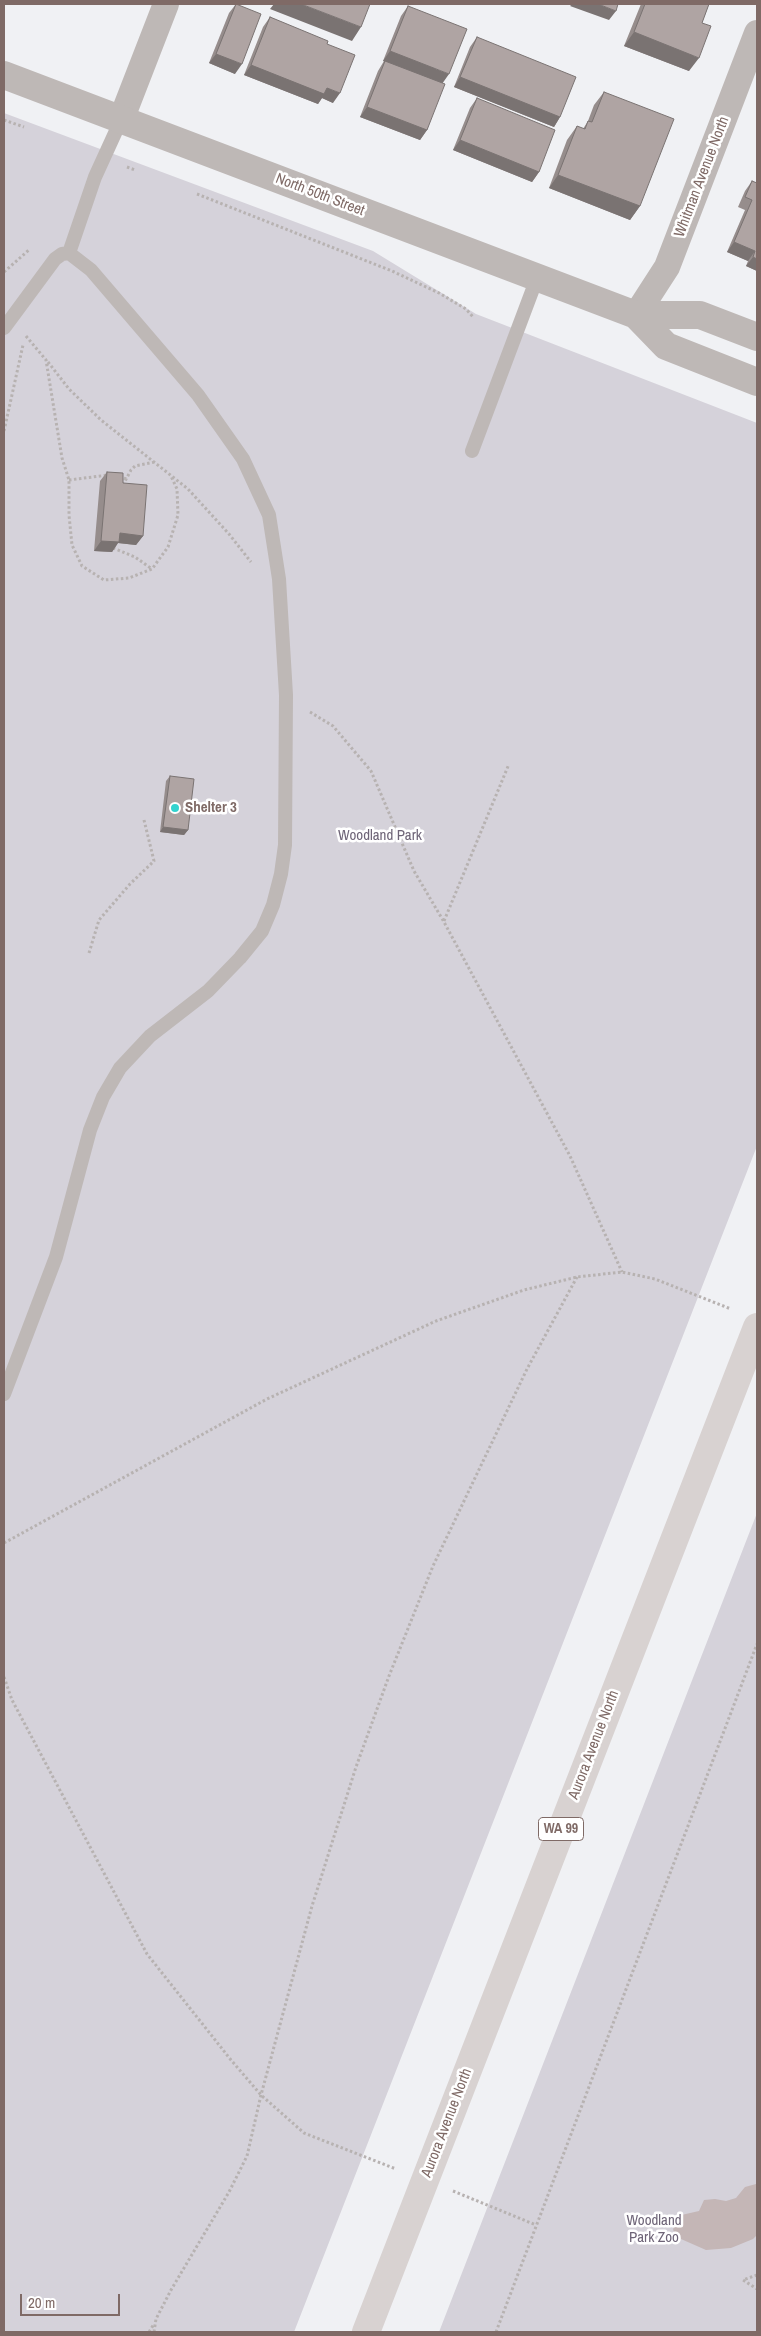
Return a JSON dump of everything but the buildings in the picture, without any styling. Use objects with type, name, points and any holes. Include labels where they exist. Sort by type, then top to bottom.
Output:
[{"type":"highway","name":"Aurora Avenue North","points":[[366,2332],[748,1320]]},
{"type":"street","points":[[121,120],[166,4]]},
{"type":"street","name":"Whitman Avenue North","points":[[636,315],[668,267],[757,33]]},
{"type":"street","name":"North 50th Street","points":[[4,75],[636,315],[700,315],[757,337]]},
{"type":"street","name":"North 50th Street","points":[[636,315],[666,346],[757,382]]},
{"type":"lane","points":[[69,253],[95,177],[121,120]]},
{"type":"lane","points":[[4,1394],[56,1257],[90,1130],[103,1097],[120,1068],[150,1036],[208,992],[240,958],[262,931],[273,905],[281,874],[284,845],[286,696],[279,579],[269,515],[243,459],[198,395],[130,313],[91,270],[69,253],[62,254],[55,259],[7,323]]},
{"type":"lane","points":[[472,451],[537,278]]},
{"type":"path","points":[[4,120],[24,127]]},
{"type":"path","points":[[124,166],[135,170]]},
{"type":"path","points":[[197,194],[392,271],[466,309],[474,318]]},
{"type":"path","points":[[7,323],[25,335],[69,389],[101,420],[188,489],[229,534],[252,563]]},
{"type":"path","points":[[4,431],[25,335]]},
{"type":"path","points":[[46,360],[62,458],[69,480],[68,515],[72,545],[82,566],[104,580],[129,578],[152,569],[168,547],[178,515],[177,489],[171,476]]},
{"type":"path","points":[[116,488],[122,487],[135,466],[155,462]]},
{"type":"path","points":[[69,480],[114,475],[127,479]]},
{"type":"path","points":[[112,548],[135,557],[152,569]]},
{"type":"path","points":[[286,696],[333,726],[371,771],[414,871],[444,922],[570,1156],[622,1272]]},
{"type":"path","points":[[444,922],[509,764]]},
{"type":"path","points":[[89,954],[99,920],[130,884],[154,861],[144,820]]},
{"type":"path","points":[[4,1542],[267,1399],[436,1321],[524,1290],[577,1278],[622,1272],[655,1280],[748,1320]]},
{"type":"path","points":[[149,2332],[247,2156],[312,1906],[356,1767],[389,1676],[433,1566],[527,1369],[577,1278]]},
{"type":"path","points":[[496,2332],[757,1644]]},
{"type":"path","points":[[4,1677],[12,1700],[147,1954],[262,2095],[304,2134],[320,2139]]},
{"type":"path","points":[[530,2220],[536,2224]]},
{"type":"path","points":[[757,2276],[744,2280],[757,2289]]},
{"type":"path","points":[[154,2332],[156,2319]]},
{"type":"green space","name":"Woodland Park","points":[[4,113],[373,251],[476,314],[757,423],[757,1146],[294,2332],[4,2332]]},
{"type":"green space","name":"Woodland Park Zoo","points":[[757,1513],[757,2332],[439,2332]]},
{"type":"shaded area","points":[[756,2184],[757,2235],[753,2239],[731,2248],[706,2250],[681,2239],[673,2230],[677,2216],[699,2211],[704,2200],[726,2201],[736,2198],[745,2187]]},
{"type":"place","name":"Shelter 3","points":[[175,808]]}]
